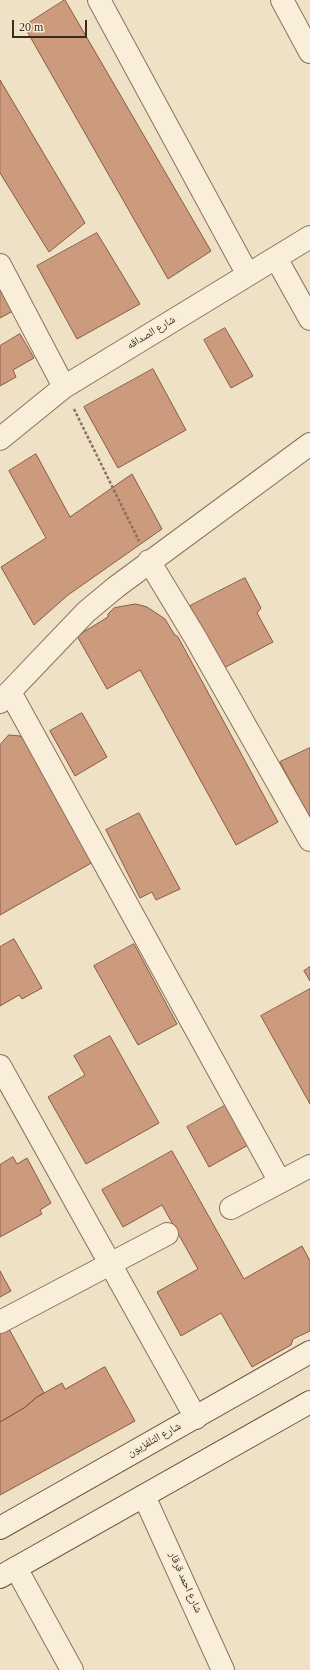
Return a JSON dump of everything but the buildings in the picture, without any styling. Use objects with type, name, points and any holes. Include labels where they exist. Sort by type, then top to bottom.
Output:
[{"type":"street","points":[[99,0],[248,275]]},
{"type":"street","points":[[282,0],[310,52]]},
{"type":"street","name":"شارع الصداقه","points":[[0,439],[64,387],[310,237]]},
{"type":"street","points":[[276,258],[310,319]]},
{"type":"street","points":[[0,265],[64,387]]},
{"type":"street","points":[[280,1182],[5,697],[86,612],[149,561],[203,524],[310,444]]},
{"type":"street","points":[[149,561],[195,637],[310,840]]},
{"type":"street","points":[[0,1066],[196,1418]]},
{"type":"street","points":[[231,1208],[310,1166]]},
{"type":"street","points":[[0,1322],[167,1234]]},
{"type":"street","name":"شارع التلفزيون","points":[[0,1528],[310,1352]]},
{"type":"street","points":[[72,1670],[8,1572],[310,1402]]},
{"type":"street","name":"شارع احمد قرقار","points":[[144,1496],[223,1670]]},
{"type":"path","points":[[64,387],[149,561]]}]
